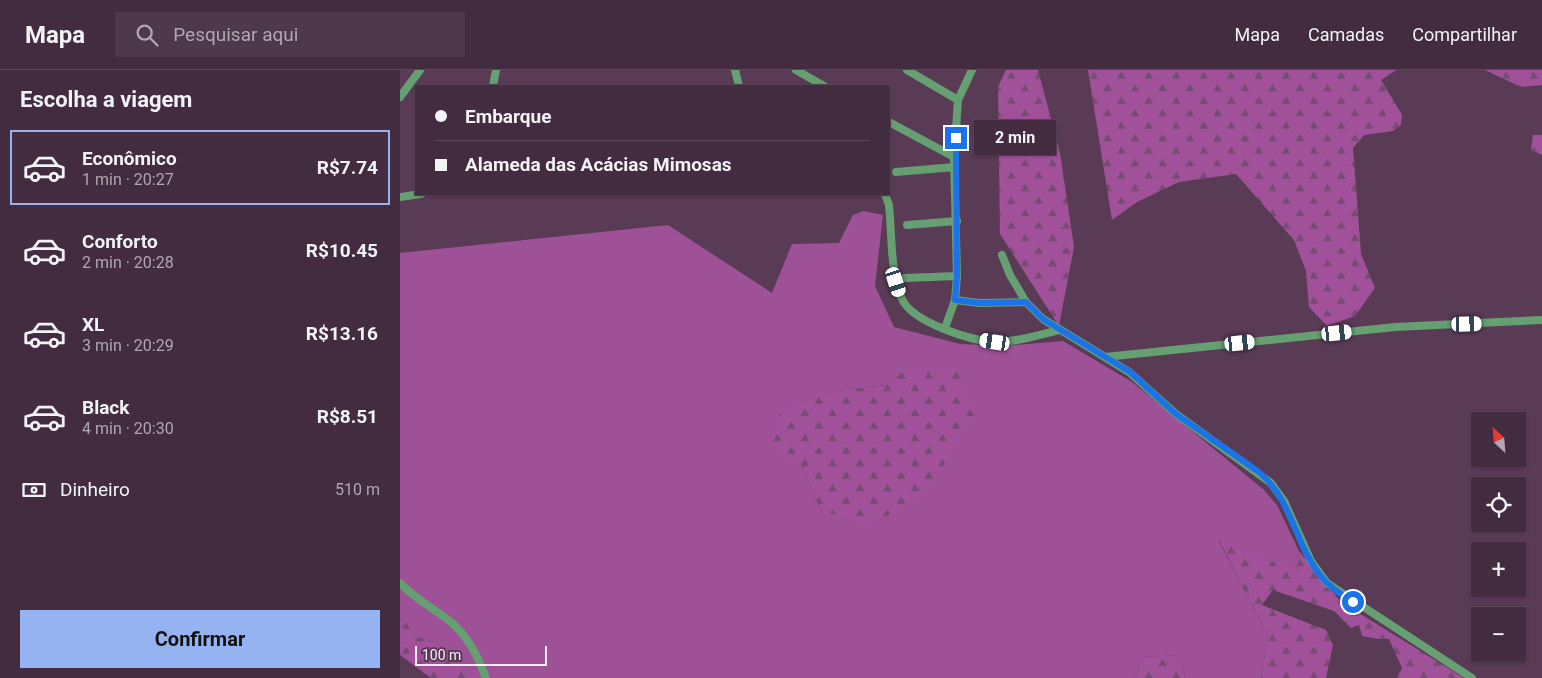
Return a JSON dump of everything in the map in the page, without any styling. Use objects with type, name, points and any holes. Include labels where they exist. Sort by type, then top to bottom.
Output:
[{"type":"street","points":[[400,96],[420,70]]},
{"type":"street","points":[[493,85],[496,70]]},
{"type":"street","points":[[736,70],[739,85]]},
{"type":"street","points":[[796,70],[822,85]]},
{"type":"street","points":[[907,70],[958,100]]},
{"type":"street","points":[[945,328],[955,300],[957,276],[954,157],[958,100],[972,70]]},
{"type":"street","points":[[890,123],[954,157]]},
{"type":"street","points":[[896,172],[955,168]]},
{"type":"street","points":[[400,197],[415,195]]},
{"type":"street","points":[[885,195],[889,205],[896,282],[902,299],[915,315],[974,338],[995,342],[1015,340],[1059,330]]},
{"type":"street","points":[[907,225],[957,221]]},
{"type":"street","points":[[1002,255],[1010,275],[1026,302],[1043,319],[1139,380],[1176,414],[1271,482],[1284,501],[1311,561],[1327,583],[1464,675],[1472,678]]},
{"type":"street","points":[[905,278],[957,276]]},
{"type":"street","points":[[955,300],[980,303],[1026,302]]},
{"type":"street","points":[[1105,357],[1394,327],[1542,320]]},
{"type":"street","points":[[400,583],[410,594],[460,631],[479,659],[486,678]]},
{"type":"shaded area","points":[[864,211],[883,215],[875,286],[894,327],[960,344],[1004,346],[1063,341],[1132,382],[1263,489],[1277,505],[1299,551],[1297,572],[1219,541],[1268,636],[1261,678],[1185,678],[1180,655],[1142,657],[1135,678],[467,678],[464,671],[438,643],[416,637],[405,622],[400,620],[400,253],[668,225],[772,293],[792,244],[839,243],[853,215]],"holes":[[[905,371],[821,510],[802,466],[838,391],[887,385]]]},
{"type":"green space","points":[[1006,70],[1038,70],[1060,153],[1074,247],[1059,326],[1000,234],[998,87]]},
{"type":"green space","points":[[1088,70],[1396,70],[1381,80],[1402,115],[1401,125],[1393,131],[1364,135],[1353,148],[1361,254],[1375,288],[1355,316],[1327,326],[1309,307],[1306,271],[1294,240],[1236,174],[1179,182],[1137,202],[1112,220]]},
{"type":"green space","points":[[1485,70],[1542,70],[1542,85],[1521,87]]},
{"type":"green space","points":[[1533,135],[1542,135],[1542,155],[1531,150]]},
{"type":"green space","points":[[956,369],[975,414],[927,493],[869,526],[821,510],[802,466],[778,456],[767,433],[784,409],[838,391],[887,385],[905,371]]},
{"type":"green space","points":[[1219,540],[1297,571],[1299,551],[1341,602],[1464,678],[1397,678],[1402,668],[1389,639],[1362,636],[1359,625],[1351,628],[1334,611],[1273,590],[1262,605],[1326,630],[1333,645],[1326,678],[1261,678],[1268,636]]},
{"type":"green space","points":[[400,620],[405,622],[416,637],[438,643],[464,671],[467,678],[431,678],[400,655]]},
{"type":"green space","points":[[1180,655],[1185,678],[1135,678],[1142,657]]},
{"type":"route","points":[[956,138],[954,157],[957,221],[955,300],[980,303],[1026,302],[1043,319],[1059,330],[1130,372],[1176,414],[1271,482],[1284,501],[1315,569],[1327,583],[1353,602]]}]
